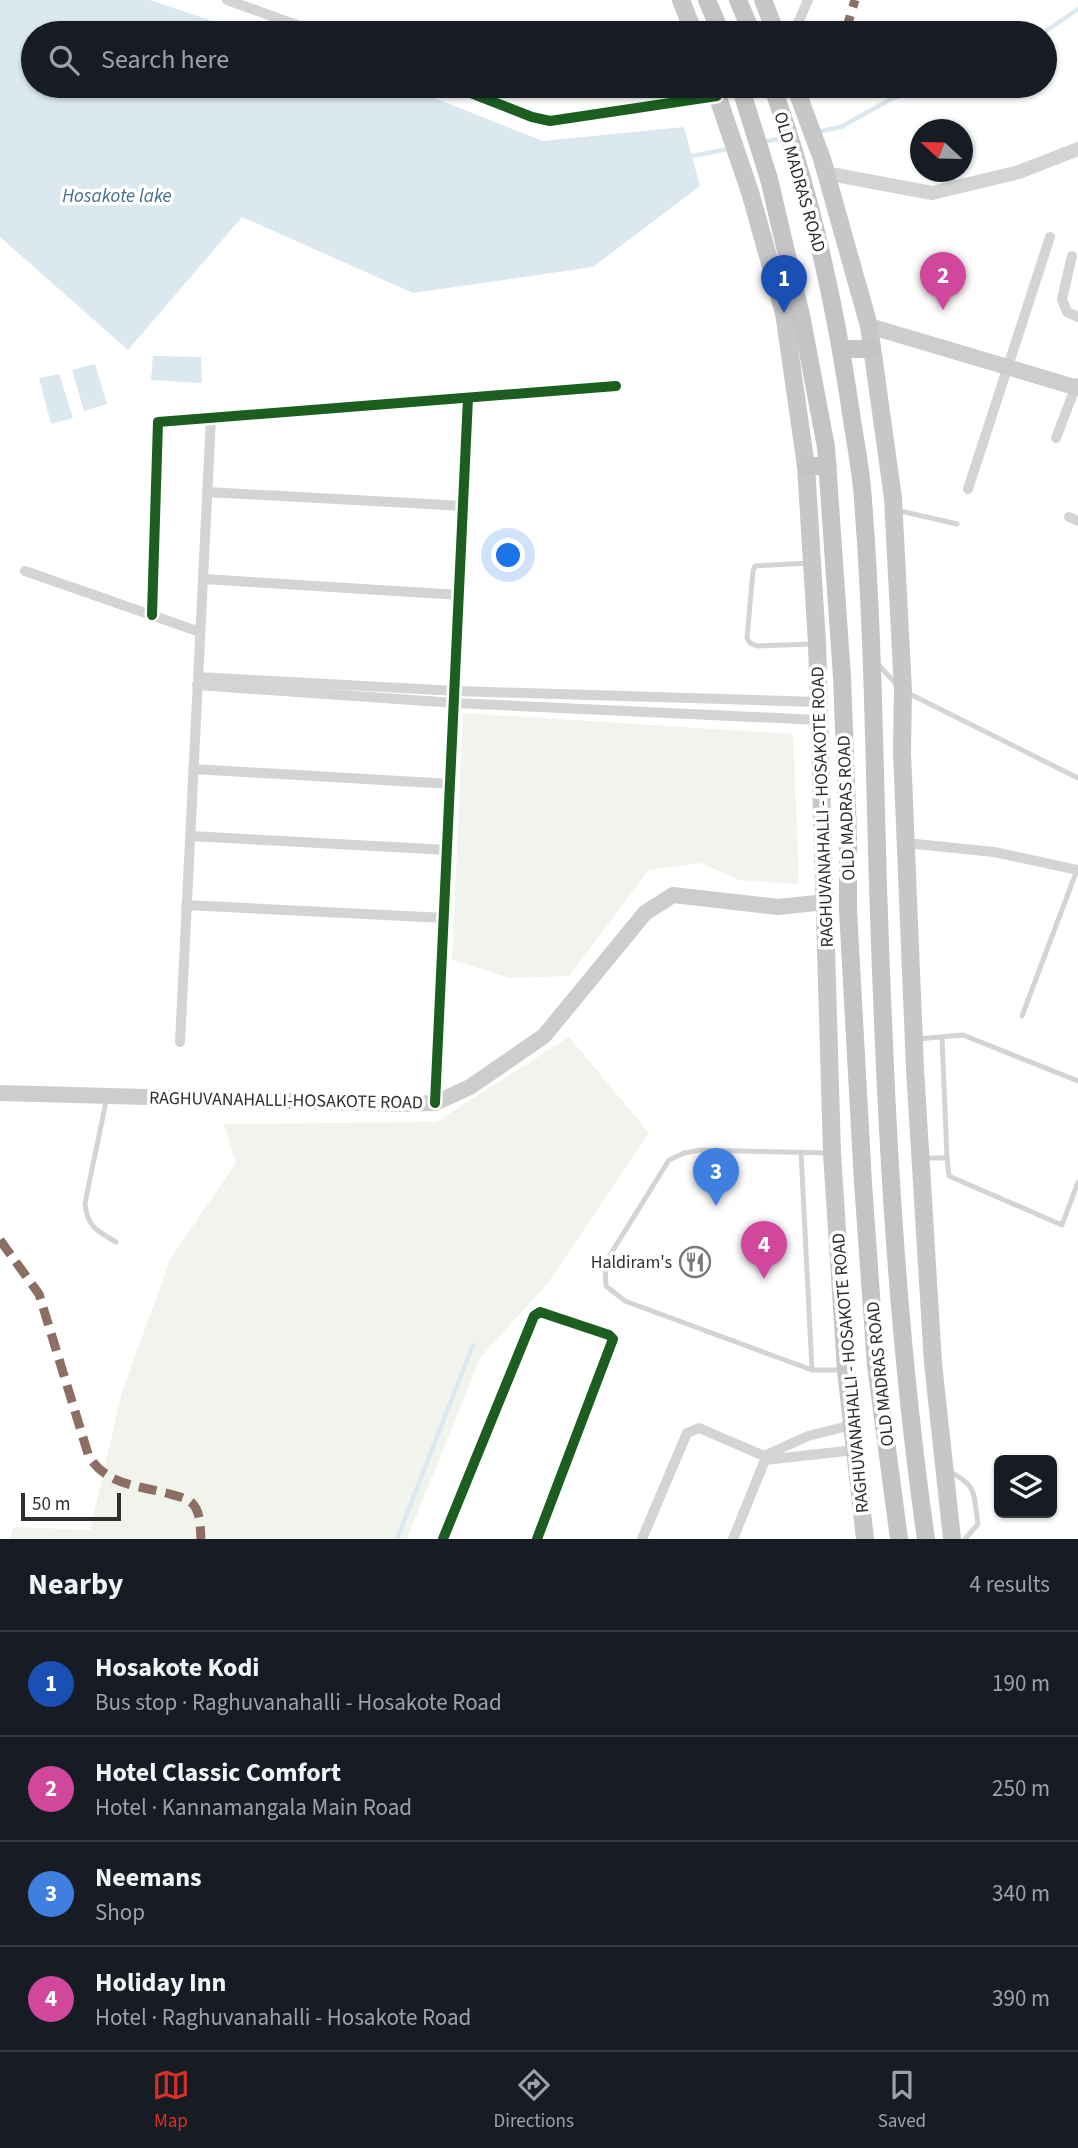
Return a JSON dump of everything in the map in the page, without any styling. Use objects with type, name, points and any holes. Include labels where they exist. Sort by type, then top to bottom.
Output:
[{"type":"highway","points":[[707,0],[717,21]]},
{"type":"highway","points":[[738,0],[747,21]]},
{"type":"highway","name":"OLD MADRAS ROAD","points":[[744,98],[769,179],[801,315],[828,466],[842,677],[848,910],[863,1182],[876,1364],[899,1539]]},
{"type":"highway","name":"OLD MADRAS ROAD","points":[[776,98],[800,175],[837,322],[862,485],[874,695],[879,909],[900,1328],[926,1539]]},
{"type":"highway","points":[[841,349],[873,349]]},
{"type":"highway","points":[[806,466],[828,466]]},
{"type":"main road","points":[[681,0],[689,21]]},
{"type":"main road","points":[[762,0],[771,21]]},
{"type":"main road","name":"RAGHUVANAHALLI - HOSAKOTE ROAD","points":[[718,98],[750,192],[784,313],[806,466],[817,643],[832,1153],[846,1370],[866,1539]]},
{"type":"main road","points":[[799,98],[824,166],[869,326],[894,510],[920,1158],[933,1363],[952,1539]]},
{"type":"main road","points":[[869,326],[1077,385]]},
{"type":"main road","name":"RAGHUVANAHALLI-HOSAKOTE ROAD","points":[[0,1093],[435,1103],[470,1087],[544,1036],[645,913],[673,895],[778,907],[825,902]]},
{"type":"street","points":[[228,0],[286,21]]},
{"type":"street","points":[[799,21],[808,0]]},
{"type":"street","points":[[484,98],[532,117],[550,121],[711,98]]},
{"type":"street","points":[[824,166],[932,192],[1019,172],[1078,149]]},
{"type":"street","points":[[968,489],[1050,237]]},
{"type":"street","points":[[1072,256],[1062,299],[1067,312],[1078,317]]},
{"type":"street","points":[[1056,438],[1077,385]]},
{"type":"street","points":[[152,615],[158,422],[616,386]]},
{"type":"street","points":[[435,1103],[468,398]]},
{"type":"street","points":[[180,1042],[211,418]]},
{"type":"street","points":[[207,492],[464,506]]},
{"type":"street","points":[[25,571],[200,632]]},
{"type":"street","points":[[203,579],[460,595]]},
{"type":"street","points":[[198,681],[456,697],[819,711]]},
{"type":"street","points":[[456,697],[819,711]]},
{"type":"street","points":[[193,769],[451,785]]},
{"type":"street","points":[[190,836],[448,850]]},
{"type":"street","points":[[906,843],[994,852],[1078,870]]},
{"type":"street","points":[[187,905],[444,918]]},
{"type":"street","points":[[443,1539],[534,1316],[540,1312],[614,1339],[537,1539]]},
{"type":"street","points":[[733,1539],[764,1458],[808,1436],[852,1425]]},
{"type":"street","points":[[642,1539],[687,1433],[693,1429],[699,1428],[764,1458],[855,1450]]},
{"type":"lane","points":[[894,510],[957,524]]},
{"type":"lane","points":[[813,563],[755,566],[752,570],[747,638],[757,646],[817,643]]},
{"type":"lane","points":[[872,657],[903,691],[1078,778]]},
{"type":"lane","points":[[1022,1016],[1078,870]]},
{"type":"lane","points":[[914,1040],[962,1035],[1078,1081]]},
{"type":"lane","points":[[942,1037],[949,1176],[1062,1225],[1078,1182]]},
{"type":"lane","points":[[107,1097],[85,1203],[86,1215],[93,1228],[116,1242]]},
{"type":"lane","points":[[832,1153],[700,1150],[669,1160],[605,1264],[606,1286],[625,1301],[812,1370],[846,1370]]},
{"type":"lane","points":[[800,1152],[812,1370]]},
{"type":"lane","points":[[920,1158],[947,1158]]},
{"type":"lane","points":[[944,1469],[965,1479],[972,1487],[978,1524],[965,1539]]},
{"type":"shaded area","points":[[463,713],[793,734],[799,884],[739,880],[701,863],[649,870],[569,976],[510,978],[452,960]]},
{"type":"shaded area","points":[[569,1037],[649,1133],[548,1283],[480,1358],[407,1539],[10,1539],[13,1527],[90,1530],[122,1392],[171,1258],[236,1163],[224,1124],[436,1122]]},
{"type":"water","name":"Hosakote lake","points":[[0,0],[150,0],[212,21],[21,21],[21,98],[434,98],[543,141],[684,127],[700,186],[593,267],[413,293],[242,217],[128,350],[0,237]]},
{"type":"water","points":[[153,356],[201,357],[202,383],[151,380]]},
{"type":"water","points":[[95,364],[107,404],[84,411],[72,370]]},
{"type":"water","points":[[59,374],[73,418],[51,424],[39,378]]},
{"type":"waterway","points":[[1057,23],[1078,9]]},
{"type":"waterway","points":[[817,132],[841,127],[893,98]]},
{"type":"waterway","points":[[762,142],[784,138]]},
{"type":"waterway","points":[[692,156],[729,149]]},
{"type":"waterway","points":[[397,1539],[473,1345]]},
{"type":"marked path","points":[[849,21],[855,0]]},
{"type":"marked path","points":[[0,1240],[39,1294],[89,1457],[96,1466],[114,1479],[189,1501],[199,1515],[201,1539]]},
{"type":"cycle path","points":[[484,98],[532,117],[550,121],[704,98]]},
{"type":"cycle path","points":[[152,615],[158,422],[616,386]]},
{"type":"cycle path","points":[[435,1103],[468,398]]},
{"type":"cycle path","points":[[443,1539],[534,1316],[540,1312],[609,1335],[613,1339],[537,1539]]},
{"type":"place","name":"Hotel Classic Comfort","points":[[943,310]]},
{"type":"place","name":"Hosakote Kodi","points":[[784,313]]},
{"type":"place","name":"Neemans","points":[[716,1206]]},
{"type":"place","name":"Haldiram's","points":[[695,1262]]},
{"type":"place","name":"Holiday Inn","points":[[764,1279]]}]
